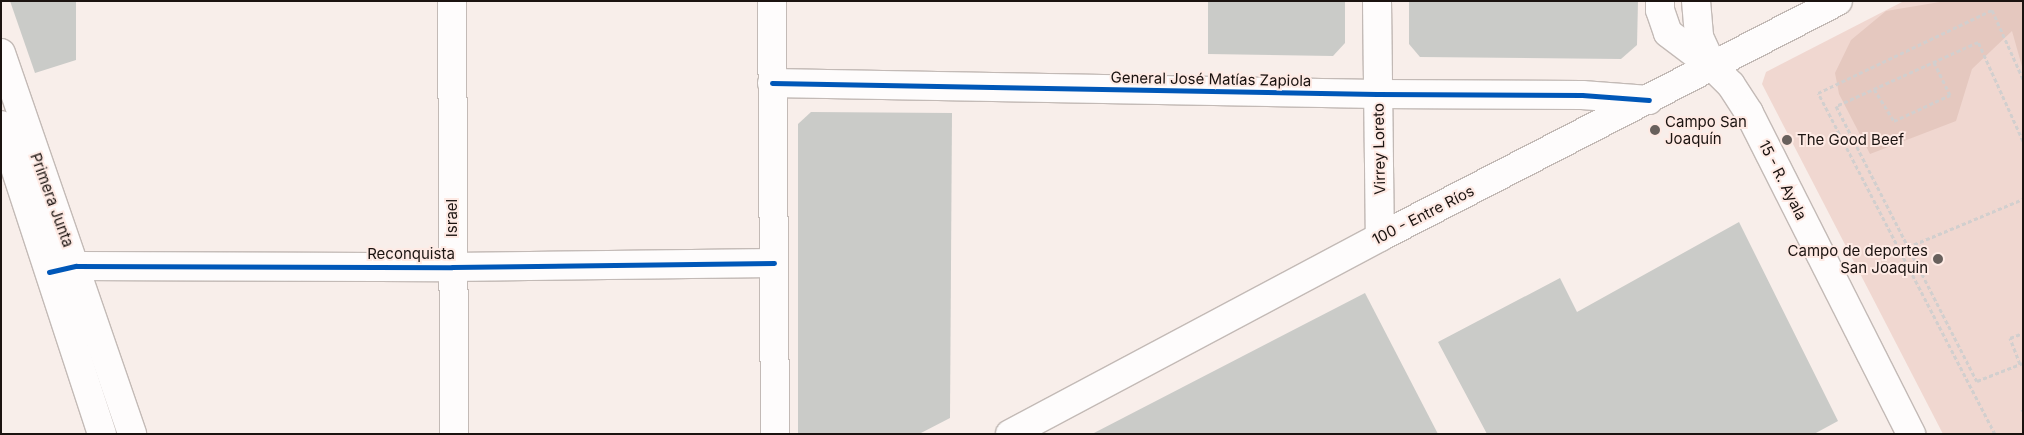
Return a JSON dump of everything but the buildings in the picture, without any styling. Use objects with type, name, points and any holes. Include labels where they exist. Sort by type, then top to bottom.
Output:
[{"type":"street","name":"Israel","points":[[452,1],[454,434]]},
{"type":"street","points":[[772,1],[775,434]]},
{"type":"street","name":"Virrey Loreto","points":[[1378,1],[1377,94],[1380,237]]},
{"type":"street","points":[[1660,1],[1660,10],[1668,33],[1713,67]]},
{"type":"street","points":[[1696,1],[1699,37],[1713,67]]},
{"type":"street","name":"100 - Entre Ríos","points":[[1010,434],[1380,237],[1838,1]]},
{"type":"street","name":"Primera Junta","points":[[1,53],[8,130],[76,266],[132,434]]},
{"type":"street","name":"15 - R. Ayala","points":[[1713,67],[1731,85],[1749,112],[1911,434]]},
{"type":"street","name":"General José Matías Zapiola","points":[[772,83],[1377,94],[1582,95],[1649,100]]},
{"type":"street","points":[[8,130],[49,272],[102,434]]},
{"type":"street","name":"Reconquista","points":[[49,272],[76,266],[452,267],[774,263]]},
{"type":"path","points":[[1995,434],[1818,93],[1992,10],[2023,79]]},
{"type":"path","points":[[2023,141],[1978,42],[1836,106],[1977,381],[2022,363],[2010,338],[2023,333]]},
{"type":"path","points":[[1874,89],[1894,121],[1950,95],[1934,62]]},
{"type":"path","points":[[1908,247],[2023,199]]},
{"type":"shaded area","name":"Campo de deportes San Joaquin","points":[[1904,1],[2023,1],[2023,434],[1943,434],[1762,84],[1766,72]]},
{"type":"shaded area","points":[[1946,1],[2023,1],[2023,70],[2012,31],[1972,69],[1956,121],[1870,154],[1839,94],[1835,73],[1851,40],[1886,11]]},
{"type":"cycle path","points":[[772,83],[1377,94],[1582,95],[1649,100]]},
{"type":"cycle path","points":[[49,272],[76,266],[452,267],[774,263]]},
{"type":"place","name":"Campo San Joaquín","points":[[1655,130]]},
{"type":"place","name":"The Good Beef","points":[[1787,140]]},
{"type":"place","name":"Campo de deportes San Joaquin","points":[[1938,259]]}]
